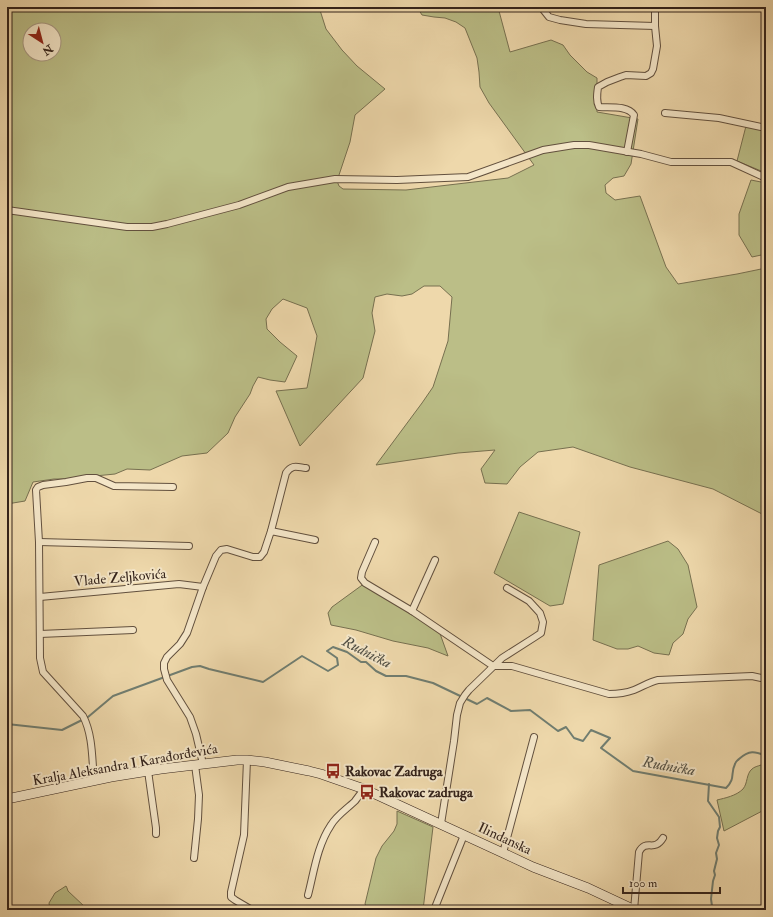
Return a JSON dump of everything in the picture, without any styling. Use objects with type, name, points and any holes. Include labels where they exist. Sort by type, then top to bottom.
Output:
[{"type":"street","points":[[541,7],[549,16],[560,20],[586,24],[655,26]]},
{"type":"street","points":[[627,152],[634,115],[624,108],[598,107],[598,87],[626,75],[646,76],[651,73],[657,46],[655,7]]},
{"type":"street","points":[[665,113],[719,118],[766,128]]},
{"type":"street","points":[[7,210],[127,228],[152,227],[239,205],[288,187],[335,179],[397,180],[468,177],[542,150],[574,145],[589,145],[641,154],[671,162],[731,162],[766,178]]},
{"type":"street","points":[[194,858],[199,795],[199,764],[196,734],[190,717],[167,680],[164,663],[167,657],[180,644],[187,633],[203,587],[216,556],[221,550],[227,549],[252,557],[260,557],[264,552],[271,531],[286,473],[293,467],[306,468]]},
{"type":"street","points":[[94,781],[92,748],[86,722],[43,672],[40,658],[39,542],[36,490],[44,484],[87,478],[96,478],[114,486],[173,487]]},
{"type":"street","points":[[271,531],[315,540]]},
{"type":"street","name":"Vlade Zeljkovića","points":[[39,542],[189,546]]},
{"type":"street","points":[[375,542],[362,572],[361,578],[365,583],[412,611],[493,666],[512,666],[609,694],[628,692],[658,680],[752,676],[766,679]]},
{"type":"street","points":[[412,611],[435,560]]},
{"type":"street","name":"Vlade Zeljkovića","points":[[40,597],[179,584],[203,587]]},
{"type":"street","points":[[442,824],[457,715],[460,703],[465,695],[502,658],[541,632],[543,622],[540,613],[530,601],[507,588]]},
{"type":"street","points":[[40,634],[133,630]]},
{"type":"street","points":[[503,853],[534,737]]},
{"type":"street","name":"Kralja Aleksandra I Karađorđevića","points":[[7,799],[94,781],[199,764],[237,760],[272,764],[321,774],[364,789]]},
{"type":"street","points":[[247,760],[244,834],[231,897],[252,910]]},
{"type":"street","points":[[148,772],[156,834]]},
{"type":"street","points":[[308,895],[318,853],[331,824],[364,789]]},
{"type":"street","name":"Ilindanska","points":[[364,789],[533,867],[588,888],[634,910]]},
{"type":"street","points":[[434,910],[464,835]]},
{"type":"street","points":[[634,910],[639,852],[644,846],[655,846],[663,838]]},
{"type":"green space","points":[[7,7],[319,7],[326,29],[342,50],[357,66],[385,89],[355,115],[350,142],[337,181],[339,186],[343,189],[406,190],[508,178],[534,165],[489,103],[480,87],[477,58],[465,28],[456,22],[445,18],[422,15],[417,7],[495,7],[499,11],[510,52],[551,40],[563,45],[570,55],[587,72],[597,78],[597,112],[638,119],[631,164],[624,176],[613,178],[605,185],[606,193],[615,200],[640,196],[666,267],[678,284],[766,268],[766,516],[713,489],[630,467],[573,447],[538,452],[520,467],[507,484],[485,483],[481,469],[495,450],[458,453],[376,465],[433,387],[448,341],[452,297],[440,286],[424,286],[412,294],[402,296],[387,294],[375,297],[372,313],[375,331],[363,378],[300,446],[276,391],[307,388],[317,336],[307,308],[283,299],[272,309],[266,319],[267,329],[297,356],[285,382],[258,377],[250,394],[235,417],[228,433],[207,453],[182,456],[150,470],[127,469],[115,474],[33,482],[25,501],[7,504]]},
{"type":"green space","points":[[746,126],[766,130],[766,173],[737,161]]},
{"type":"green space","points":[[751,180],[766,183],[766,254],[752,257],[739,235],[739,214]]},
{"type":"green space","points":[[519,512],[580,532],[563,604],[550,606],[494,573]]},
{"type":"green space","points":[[668,541],[678,549],[688,565],[697,607],[688,619],[683,634],[673,643],[669,655],[654,653],[638,646],[628,649],[617,649],[593,640],[599,565]]},
{"type":"green space","points":[[365,583],[438,628],[448,656],[428,648],[393,641],[356,630],[331,625],[328,613],[332,607]]},
{"type":"green space","points":[[761,765],[766,765],[766,809],[724,831],[717,800],[730,796],[743,789],[750,771]]},
{"type":"green space","points":[[397,811],[433,827],[423,910],[368,910],[365,904],[376,858],[382,846],[394,831],[397,824]]},
{"type":"green space","points":[[66,886],[68,891],[85,907],[94,910],[50,910],[49,903],[55,893]]},
{"type":"waterway","name":"Rudnička","points":[[7,724],[62,730],[88,717],[113,696],[192,667],[200,666],[263,682],[302,656],[328,671],[338,665],[337,658],[327,651],[333,647],[347,652],[361,662],[366,662],[376,671],[386,676],[406,676],[433,683],[477,704],[487,698],[511,711],[530,710],[558,731],[566,727],[574,738],[583,741],[591,730],[610,738],[601,748],[633,771],[726,788],[732,779],[736,762],[743,756],[752,752],[766,756]]},
{"type":"waterway","points":[[709,784],[708,801],[719,817],[720,827],[717,838],[719,845],[716,853],[717,859],[711,899],[712,906],[710,910]]},
{"type":"place","name":"Rakovac Zadruga","points":[[333,771]]},
{"type":"place","name":"Rakovac zadruga","points":[[367,792]]}]
